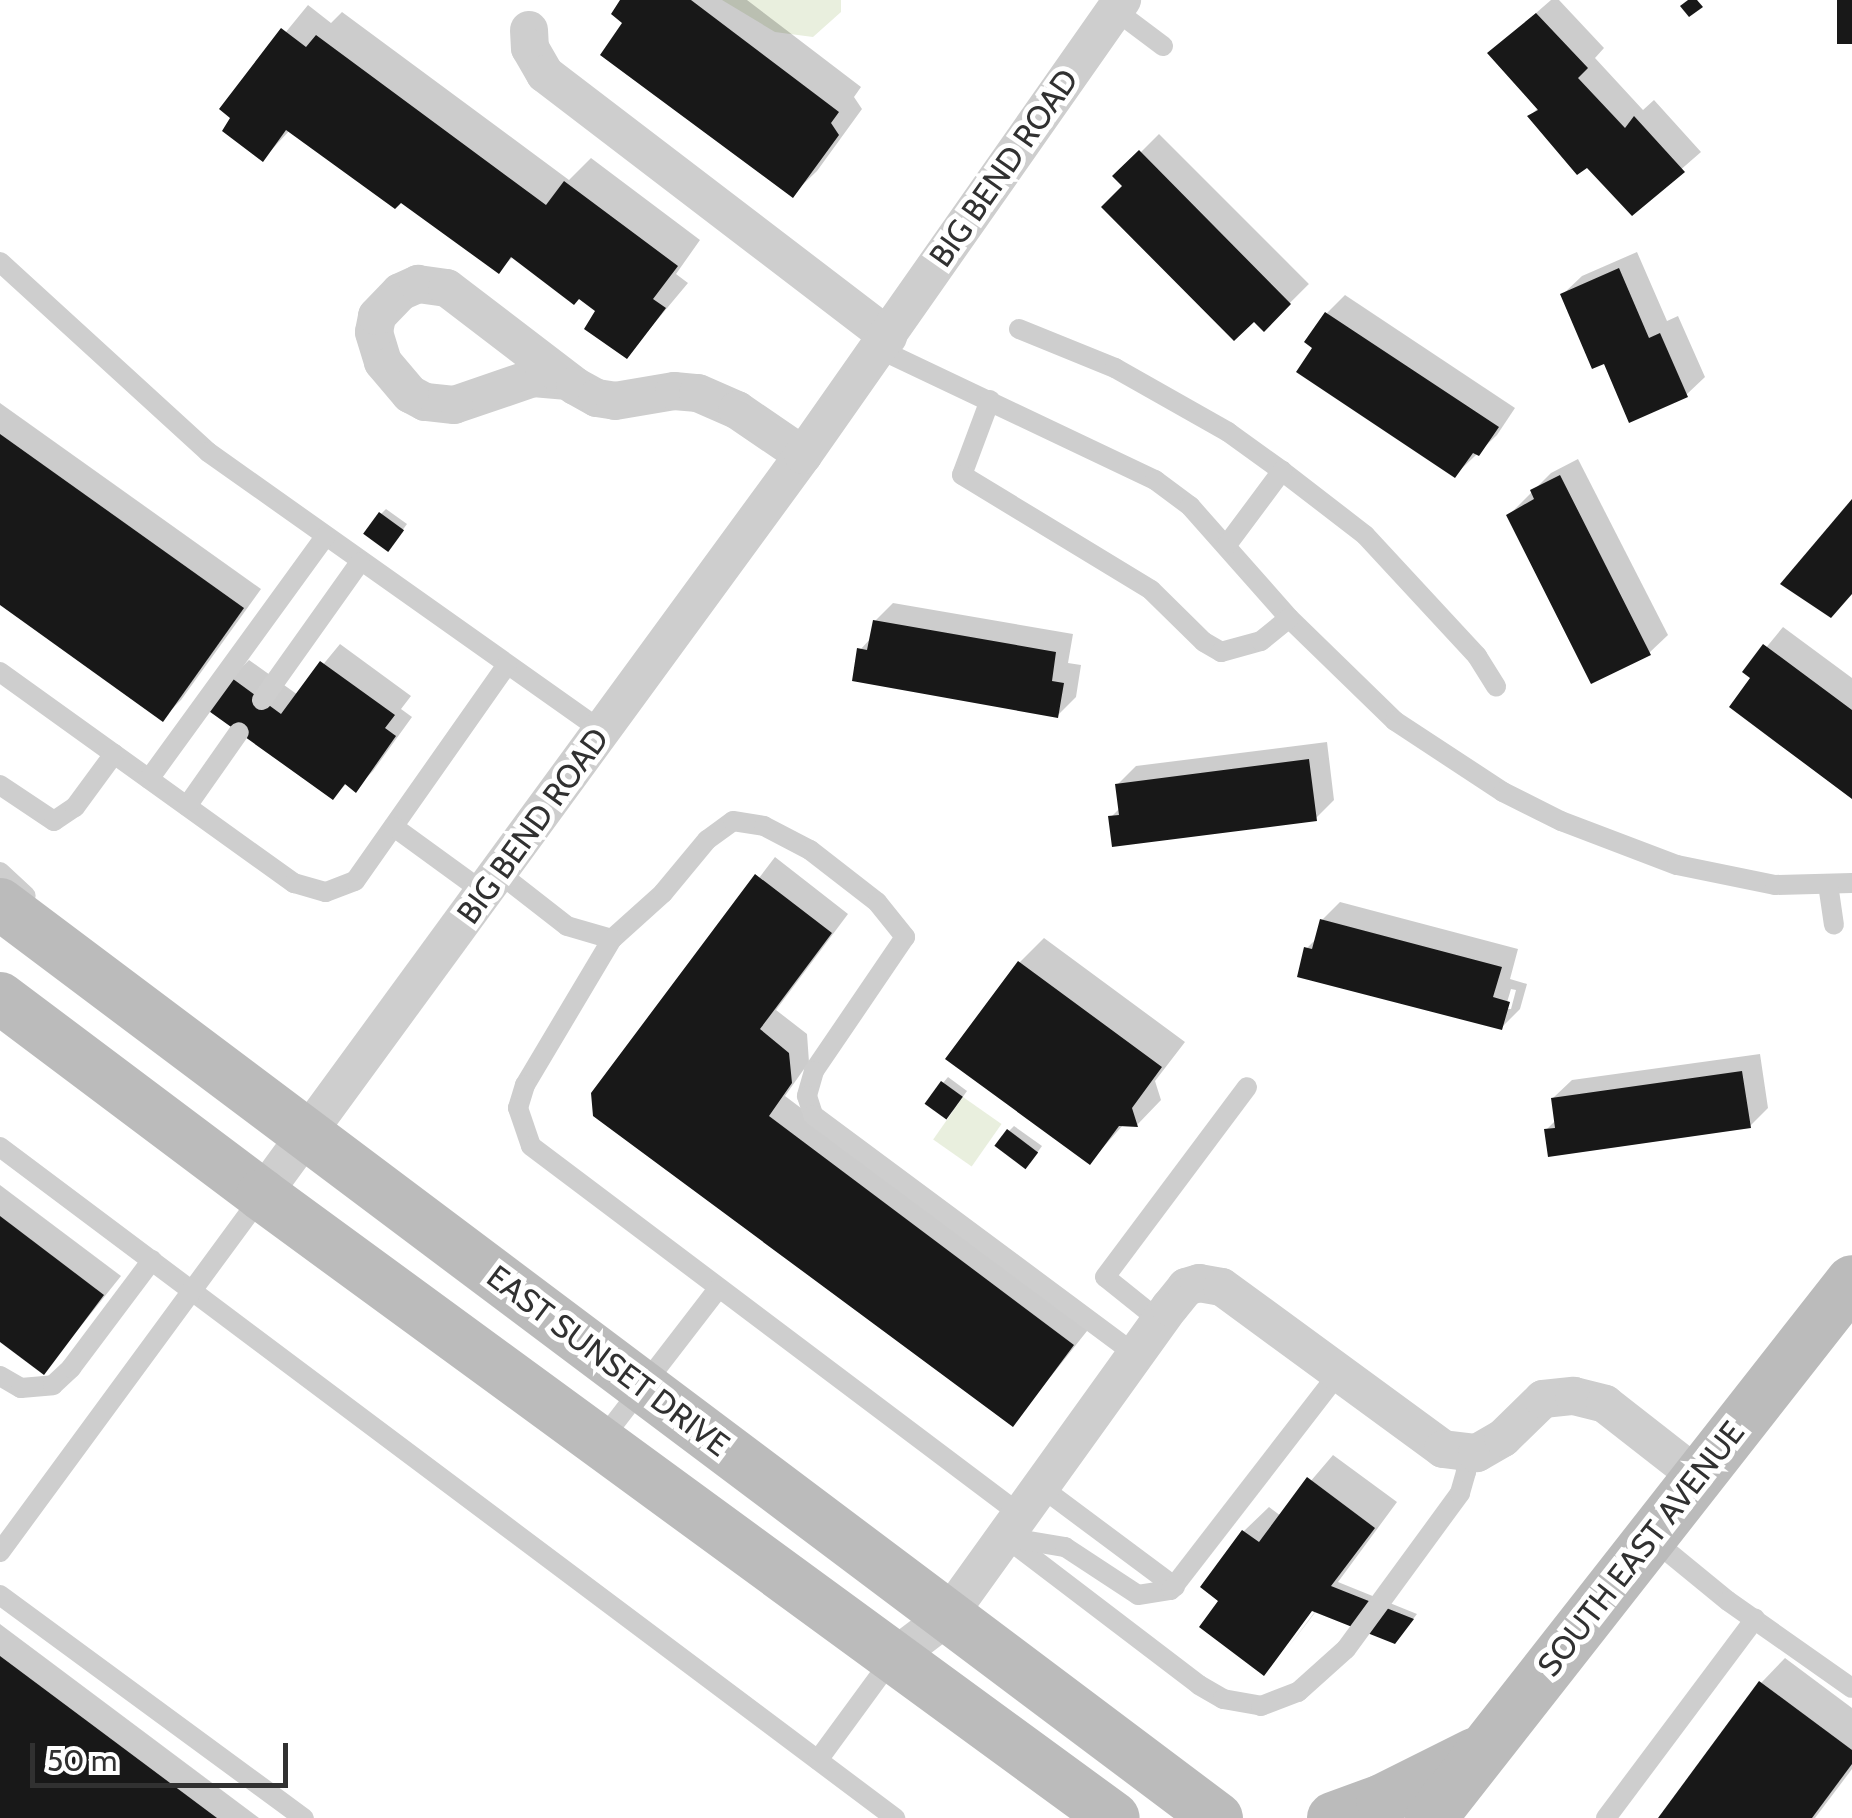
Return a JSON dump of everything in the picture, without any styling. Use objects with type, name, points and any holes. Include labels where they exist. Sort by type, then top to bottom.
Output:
[{"type":"main road","name":"EAST SUNSET DRIVE","points":[[0,904],[1217,1818]]},
{"type":"main road","points":[[0,998],[599,1444],[1114,1818]]},
{"type":"main road","name":"SOUTH EAST AVENUE","points":[[1433,1817],[1852,1281]]},
{"type":"main road","points":[[1334,1818],[1382,1800],[1484,1748]]},
{"type":"street","name":"BIG BEND ROAD","points":[[262,1195],[803,455],[1116,4]]},
{"type":"street","points":[[529,30],[530,48],[545,74],[884,342]]},
{"type":"street","points":[[568,380],[533,378],[454,406],[424,402],[402,386],[383,362],[374,332],[377,316],[400,292],[418,284],[446,288],[597,398],[615,400],[674,391],[698,394],[737,410],[803,455]]},
{"type":"street","points":[[893,1658],[947,1617],[1186,1287],[1222,1287],[1428,1442],[1465,1454],[1492,1446],[1543,1399],[1574,1396],[1605,1404],[1698,1476]]},
{"type":"lane","points":[[1116,4],[1163,46]]},
{"type":"lane","points":[[0,262],[208,452],[602,731]]},
{"type":"lane","points":[[1019,330],[1116,368],[1228,432],[1282,471],[1365,534],[1477,656],[1496,687]]},
{"type":"lane","points":[[884,342],[990,400],[1155,480],[1190,506],[1289,618],[1395,721],[1471,773],[1561,821],[1677,865],[1774,885],[1852,882]]},
{"type":"lane","points":[[990,400],[962,475],[1151,590],[1204,642],[1221,652],[1261,641],[1289,618]]},
{"type":"lane","points":[[1226,546],[1282,471]]},
{"type":"lane","points":[[150,779],[324,537]]},
{"type":"lane","points":[[262,700],[360,562]]},
{"type":"lane","points":[[0,672],[294,883],[326,892],[343,889],[355,880],[507,666]]},
{"type":"lane","points":[[187,806],[239,732]]},
{"type":"lane","points":[[0,785],[54,821],[74,808],[114,754]]},
{"type":"lane","points":[[1136,1355],[813,1115],[808,1096],[814,1071],[905,937],[864,892],[810,850],[764,826],[733,821],[707,840],[663,893],[612,939],[525,1085],[518,1108],[522,1126],[531,1146],[546,1162],[1065,1547],[1138,1595],[1160,1594],[1175,1587],[1338,1374]]},
{"type":"lane","points":[[394,827],[568,926],[612,939]]},
{"type":"lane","points":[[0,872],[121,994]]},
{"type":"lane","points":[[1828,884],[1834,925]]},
{"type":"lane","points":[[1160,1322],[1105,1277],[1247,1087]]},
{"type":"lane","points":[[0,1147],[896,1818]]},
{"type":"lane","points":[[0,1552],[262,1195]]},
{"type":"lane","points":[[0,1376],[21,1388],[53,1385],[71,1368],[152,1260]]},
{"type":"lane","points":[[599,1444],[718,1289]]},
{"type":"lane","points":[[1022,1513],[1199,1685],[1224,1699],[1261,1706],[1298,1692],[1346,1649],[1460,1493],[1465,1454]]},
{"type":"lane","points":[[1022,1513],[1175,1587]]},
{"type":"lane","points":[[1650,1537],[1755,1620],[1852,1688]]},
{"type":"lane","points":[[0,1595],[304,1818]]},
{"type":"lane","points":[[1606,1818],[1755,1620]]},
{"type":"lane","points":[[818,1760],[893,1658]]},
{"type":"green space","points":[[722,0],[841,0],[841,12],[813,37],[775,32]]},
{"type":"green space","points":[[963,1097],[1002,1124],[972,1167],[933,1140]]},
{"type":"building","points":[[620,0],[691,0],[839,112],[831,123],[839,135],[793,198],[600,55],[622,23],[611,14]]},
{"type":"building","points":[[1697,0],[1703,7],[1689,17],[1680,6]]},
{"type":"building","points":[[1837,0],[1852,0],[1852,44],[1837,44]]},
{"type":"building","points":[[1536,13],[1588,68],[1578,78],[1625,128],[1634,116],[1685,172],[1632,216],[1587,168],[1577,175],[1527,116],[1538,110],[1487,53]]},
{"type":"building","points":[[281,28],[306,47],[316,35],[546,205],[564,181],[678,266],[653,299],[666,308],[627,359],[584,329],[595,311],[579,299],[574,305],[511,257],[499,274],[401,203],[395,209],[286,130],[263,162],[222,131],[230,118],[219,109]]},
{"type":"building","points":[[1139,150],[1291,304],[1264,332],[1254,322],[1234,341],[1101,207],[1122,186],[1112,176]]},
{"type":"building","points":[[1619,268],[1649,338],[1660,333],[1688,397],[1629,423],[1604,364],[1592,369],[1560,294]]},
{"type":"building","points":[[1325,312],[1499,427],[1479,456],[1473,453],[1455,478],[1296,372],[1312,348],[1304,342]]},
{"type":"building","points":[[0,434],[244,608],[163,722],[0,605]]},
{"type":"building","points":[[1560,475],[1651,655],[1591,684],[1506,515],[1534,499],[1530,490]]},
{"type":"building","points":[[1852,499],[1852,594],[1831,618],[1780,584]]},
{"type":"building","points":[[379,512],[404,530],[388,552],[363,534]]},
{"type":"building","points":[[873,620],[1056,652],[1052,681],[1064,683],[1058,718],[852,681],[857,648],[867,650]]},
{"type":"building","points":[[1763,644],[1852,710],[1852,799],[1729,707],[1750,678],[1742,672]]},
{"type":"building","points":[[320,661],[395,715],[385,728],[396,736],[356,793],[345,784],[333,800],[206,709],[229,676],[281,714]]},
{"type":"building","points":[[1309,759],[1317,821],[1112,847],[1108,816],[1119,815],[1115,784]]},
{"type":"building","points":[[755,874],[832,933],[760,1029],[789,1053],[792,1083],[769,1116],[1074,1345],[1013,1427],[593,1116],[591,1093]]},
{"type":"building","points":[[1320,919],[1502,967],[1493,997],[1510,1002],[1502,1030],[1297,977],[1304,947],[1312,949]]},
{"type":"building","points":[[1018,961],[1162,1067],[1132,1108],[1138,1127],[1119,1126],[1090,1165],[945,1059]]},
{"type":"building","points":[[1742,1071],[1751,1128],[1548,1157],[1544,1129],[1555,1128],[1551,1098]]},
{"type":"building","points":[[941,1081],[963,1097],[946,1120],[925,1104]]},
{"type":"building","points":[[1007,1129],[1038,1152],[1026,1169],[994,1146]]},
{"type":"building","points":[[0,1216],[104,1295],[44,1375],[0,1342]]},
{"type":"building","points":[[1307,1477],[1375,1528],[1331,1586],[1414,1619],[1395,1644],[1312,1611],[1264,1676],[1199,1627],[1218,1601],[1200,1587],[1242,1530],[1259,1542]]},
{"type":"building","points":[[0,1656],[217,1818],[0,1818]]},
{"type":"building","points":[[1759,1681],[1852,1750],[1852,1764],[1812,1818],[1658,1818]]}]
